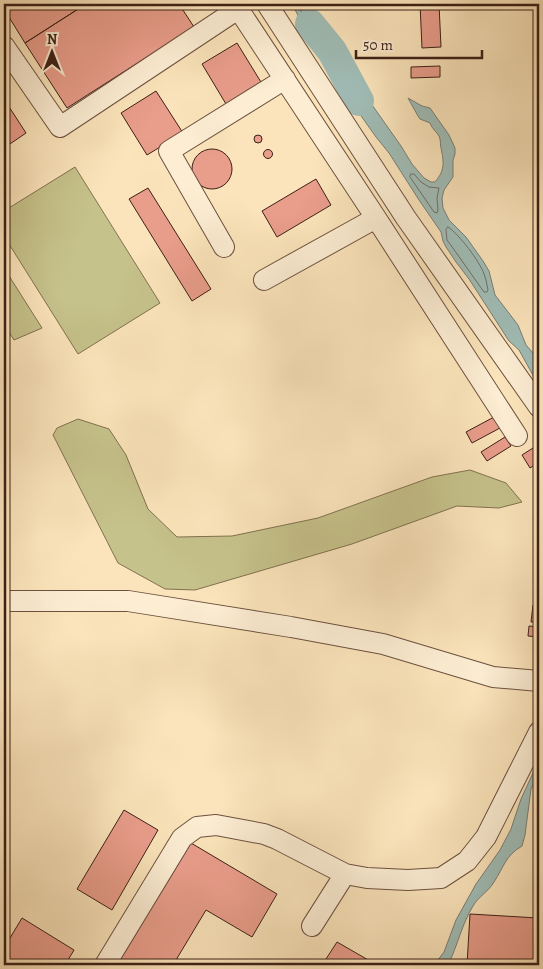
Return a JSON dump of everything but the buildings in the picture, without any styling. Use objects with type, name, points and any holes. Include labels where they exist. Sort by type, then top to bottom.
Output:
[{"type":"street","points":[[267,4],[406,218],[539,407]]},
{"type":"street","points":[[4,46],[60,127],[237,6],[517,436]]},
{"type":"street","points":[[224,247],[169,151],[285,79]]},
{"type":"street","points":[[264,280],[376,218]]},
{"type":"street","points":[[4,601],[128,601],[383,644],[493,677],[539,681]]},
{"type":"street","points":[[105,965],[182,838],[198,827],[216,825],[264,834],[346,874],[367,878],[408,880],[442,878],[467,861],[486,837],[539,732]]},
{"type":"street","points":[[312,926],[346,874]]},
{"type":"shaded area","points":[[75,167],[160,303],[78,354],[4,236],[4,211]]},
{"type":"shaded area","points":[[4,268],[42,328],[14,340],[4,324]]},
{"type":"shaded area","points":[[78,419],[109,429],[126,455],[148,509],[177,537],[232,536],[318,518],[432,477],[470,470],[506,483],[522,502],[499,508],[457,506],[352,544],[195,590],[165,589],[118,563],[53,435],[57,428]]},
{"type":"water","points":[[292,4],[311,5],[322,21],[331,43],[346,57],[320,57]]},
{"type":"water","points":[[328,66],[349,66],[363,92],[412,164],[424,178],[431,182],[435,182],[441,174],[443,166],[440,138],[430,123],[420,119],[408,98],[430,108],[449,135],[455,148],[455,154],[453,177],[444,190],[442,198],[443,208],[449,220],[466,237],[483,261],[489,271],[495,295],[518,325],[526,345],[539,360],[539,386],[519,350],[509,341],[446,247],[441,232]]},
{"type":"water","points":[[539,760],[539,773],[531,789],[522,846],[508,858],[492,885],[473,906],[449,963],[447,965],[434,965],[444,952],[456,920],[476,884],[500,850],[511,829],[521,799]]},
{"type":"waterway","points":[[310,24],[332,51],[359,101]]}]
